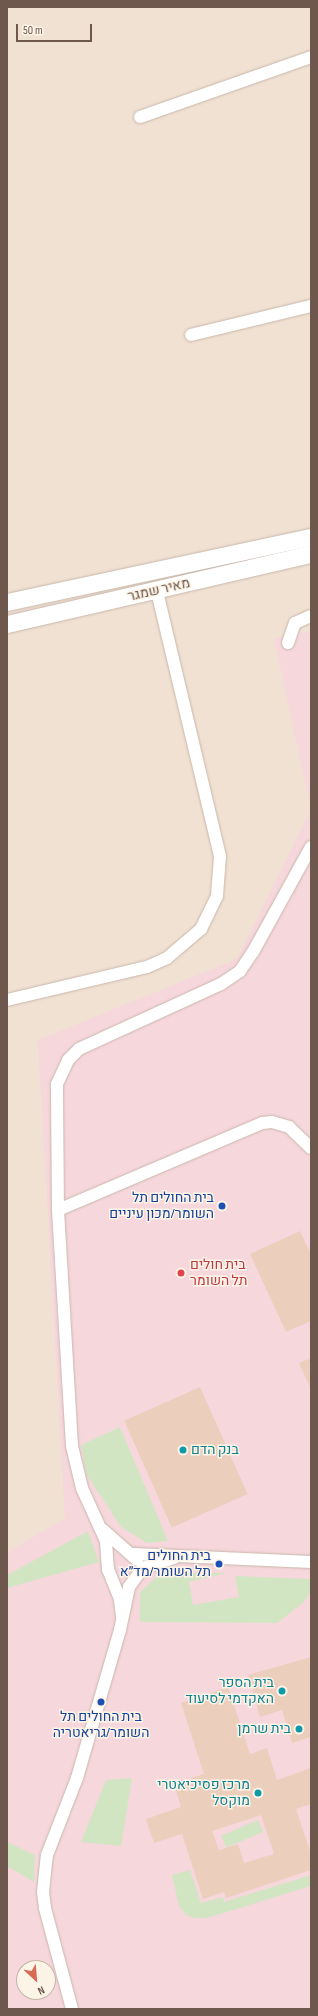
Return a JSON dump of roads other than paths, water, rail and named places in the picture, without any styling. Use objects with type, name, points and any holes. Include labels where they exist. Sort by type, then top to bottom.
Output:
[{"type":"street","points":[[140,117],[311,57]]},
{"type":"street","points":[[191,335],[311,306]]},
{"type":"street","name":"מאיר שמגר","points":[[7,602],[311,537]]},
{"type":"street","name":"מאיר שמגר","points":[[7,624],[311,554]]},
{"type":"street","points":[[7,1000],[146,967],[168,958],[200,929],[217,896],[220,856],[157,590]]},
{"type":"street","points":[[288,643],[295,623],[311,616]]},
{"type":"street","points":[[122,1616],[108,1564],[109,1551],[102,1529],[82,1488],[72,1446],[58,1210],[57,1084],[68,1060],[93,1042],[208,991],[240,971],[253,952],[311,847]]},
{"type":"street","points":[[58,1210],[262,1123],[272,1122],[288,1127],[311,1148]]},
{"type":"street","points":[[72,2009],[45,1908],[46,1860],[77,1778],[122,1616],[125,1596],[135,1576],[138,1561],[102,1529]]},
{"type":"street","points":[[108,1564],[113,1554],[129,1552],[174,1558],[311,1562]]},
{"type":"street","points":[[112,1576],[120,1581],[135,1576],[151,1564],[174,1558]]},
{"type":"place","name":"בית החולים תל השומר/מכון עיניים","points":[[222,1206]]},
{"type":"place","name":"בית חולים תל השומר","points":[[181,1273]]},
{"type":"place","name":"בנק הדם","points":[[183,1450]]},
{"type":"place","name":"בית החולים תל השומר/מד״א","points":[[219,1564]]},
{"type":"place","name":"בית הספר האקדמי לסיעוד","points":[[282,1691]]},
{"type":"place","name":"בית החולים תל השומר/גריאטריה","points":[[101,1702]]},
{"type":"place","name":"בית שרמן","points":[[299,1729]]},
{"type":"place","name":"מרכז פסיכיאטרי מוקסל","points":[[258,1793]]}]
